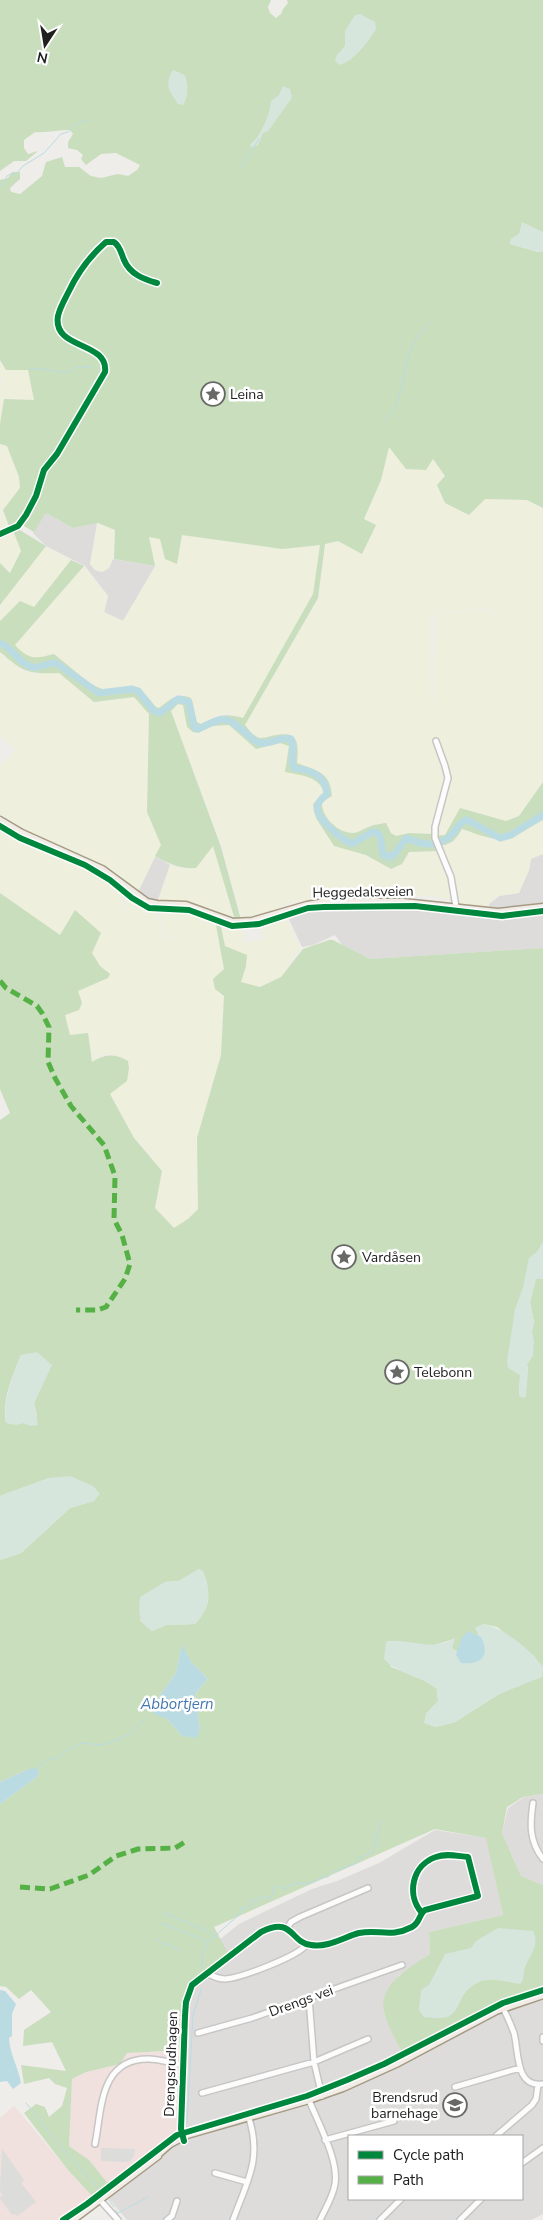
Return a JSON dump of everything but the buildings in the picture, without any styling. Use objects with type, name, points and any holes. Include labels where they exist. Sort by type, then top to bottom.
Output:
[{"type":"main road","name":"Heggedalsveien","points":[[0,820],[22,833],[102,869],[147,902],[186,905],[226,921],[253,921],[307,905],[325,902],[403,902],[498,912],[543,906]]},
{"type":"main road","points":[[73,2220],[154,2158],[184,2139],[207,2130],[322,2096],[388,2068],[503,2008],[543,1995]]},
{"type":"street","points":[[0,534],[18,526],[26,515],[36,496],[44,470],[57,454],[106,372],[105,363],[100,357],[66,338],[58,326],[58,314],[84,264],[106,242],[114,242],[119,246],[127,266],[133,272],[157,283]]},
{"type":"street","points":[[436,741],[446,766],[448,778],[435,827],[436,844],[451,877],[456,907]]},
{"type":"street","points":[[533,1803],[531,1837],[535,1848],[543,1859]]},
{"type":"street","points":[[368,1888],[300,1917],[292,1922],[287,1929],[307,1944],[323,1945],[368,1932],[394,1934],[414,1926],[426,1910],[478,1896],[468,1857],[444,1855],[435,1857],[422,1866],[415,1878],[412,1889],[412,1898],[422,1913]]},
{"type":"street","name":"Drengsrudhagen","points":[[184,2139],[181,2128],[186,2002],[192,1986],[261,1932],[272,1927],[287,1929]]},
{"type":"street","points":[[207,1973],[219,1978],[236,1977],[300,1953],[307,1944]]},
{"type":"street","name":"Drengs vei","points":[[198,2033],[252,2018],[402,1965]]},
{"type":"street","points":[[309,1998],[314,2062],[322,2096]]},
{"type":"street","points":[[497,2135],[532,2105],[540,2085],[525,2079],[520,2068],[513,2032],[503,2008]]},
{"type":"street","points":[[202,2093],[314,2062],[368,2039]]},
{"type":"street","name":"Drengsrudhagen","points":[[95,2144],[105,2089],[115,2073],[123,2065],[146,2059],[183,2065]]},
{"type":"street","points":[[455,2087],[520,2068]]},
{"type":"street","points":[[309,2100],[336,2173],[335,2185],[320,2220]]},
{"type":"street","points":[[233,2220],[253,2165],[255,2146],[249,2118]]},
{"type":"street","points":[[325,2140],[394,2121]]},
{"type":"street","points":[[523,2162],[543,2148]]},
{"type":"street","points":[[215,2174],[247,2182]]},
{"type":"street","points":[[102,2198],[118,2220]]},
{"type":"street","points":[[380,2220],[400,2200]]},
{"type":"street","points":[[460,2220],[480,2200]]},
{"type":"street","points":[[167,2220],[172,2216],[177,2201]]},
{"type":"shaded area","points":[[360,14],[375,22],[376,29],[356,55],[340,65],[335,61],[337,55],[345,46],[345,31],[355,15]]},
{"type":"shaded area","points":[[173,70],[185,75],[187,90],[183,105],[178,104],[169,87],[168,83]]},
{"type":"shaded area","points":[[283,86],[290,89],[292,98],[268,131],[263,133],[258,145],[252,148],[250,145],[264,124],[271,101],[279,95]]},
{"type":"shaded area","points":[[522,222],[543,232],[543,251],[538,252],[510,244],[511,239],[519,234]]},
{"type":"shaded area","points":[[46,513],[73,528],[97,523],[90,564],[95,570],[102,572],[109,568],[113,559],[155,566],[123,621],[104,612],[108,596],[85,566],[46,546],[33,533]]},
{"type":"shaded area","points":[[539,854],[543,854],[543,948],[370,959],[343,946],[335,935],[313,945],[302,947],[288,917],[318,909],[406,907],[485,918],[490,909],[489,904],[499,896],[519,893],[529,870],[531,859]]},
{"type":"shaded area","points":[[155,856],[170,865],[157,903],[137,894]]},
{"type":"shaded area","points":[[543,1242],[543,1279],[536,1279],[530,1302],[534,1322],[532,1331],[534,1341],[533,1355],[527,1364],[526,1396],[524,1398],[519,1396],[520,1375],[508,1368],[507,1361],[515,1310],[523,1287],[529,1258],[538,1251]]},
{"type":"shaded area","points":[[37,1352],[52,1365],[34,1403],[38,1425],[6,1423],[7,1397],[21,1355]]},
{"type":"shaded area","points":[[70,1476],[93,1486],[100,1494],[94,1501],[70,1508],[21,1553],[0,1560],[0,1496],[49,1478]]},
{"type":"shaded area","points":[[199,1569],[203,1571],[206,1578],[208,1599],[204,1612],[195,1624],[166,1625],[152,1631],[147,1627],[140,1616],[140,1597],[165,1582],[179,1581]]},
{"type":"shaded area","points":[[483,1624],[500,1630],[531,1653],[543,1667],[542,1677],[499,1694],[455,1722],[436,1727],[424,1723],[426,1714],[438,1701],[437,1689],[431,1684],[403,1672],[384,1659],[386,1642],[403,1641],[429,1645],[446,1642],[455,1638],[452,1648],[465,1658],[476,1656],[478,1634],[475,1628]]},
{"type":"shaded area","points":[[543,1794],[543,1885],[521,1876],[502,1833],[508,1808],[524,1797]]},
{"type":"shaded area","points":[[435,1830],[487,1838],[503,1915],[429,1932],[430,1954],[398,1976],[404,2057],[502,2001],[543,1989],[543,2214],[531,2220],[127,2220],[104,2193],[183,2139],[184,2001],[192,1981],[228,1953],[219,1940],[239,1924],[312,1889],[337,1881],[379,1863]]},
{"type":"shaded area","points":[[498,1928],[533,1931],[535,1936],[535,1945],[520,1984],[498,1980],[482,1981],[469,1989],[457,2008],[447,2017],[424,2017],[419,2010],[421,1990],[429,1985],[445,1954],[471,1948],[476,1941]]},
{"type":"shaded area","points":[[182,2050],[182,2132],[110,2186],[89,2160],[69,2146],[72,2079],[86,2072],[120,2064],[127,2053]]},
{"type":"shaded area","points":[[14,2106],[94,2198],[63,2220],[0,2220],[0,2118]]},
{"type":"shaded area","points":[[101,2148],[135,2149],[134,2156],[129,2162],[101,2161]]},
{"type":"shaded area","points":[[2,2149],[24,2180],[21,2183],[36,2202],[17,2216],[15,2214],[12,2215],[0,2199],[2,2194],[0,2192]]},
{"type":"green space","points":[[0,0],[271,0],[268,7],[270,13],[276,18],[288,3],[287,0],[543,0],[543,232],[519,234],[511,239],[510,244],[538,252],[543,251],[543,508],[527,500],[485,499],[469,515],[445,503],[437,485],[445,476],[433,459],[426,470],[406,469],[389,447],[381,480],[364,519],[376,525],[362,554],[338,541],[325,544],[318,598],[245,725],[253,734],[260,738],[287,734],[295,739],[298,748],[297,763],[317,771],[326,777],[329,782],[332,796],[322,802],[322,808],[327,818],[336,827],[353,833],[373,825],[386,823],[391,833],[396,836],[409,833],[431,834],[438,851],[409,852],[402,864],[391,869],[366,855],[334,846],[316,818],[313,804],[324,793],[322,787],[308,777],[285,772],[289,746],[280,743],[256,749],[229,725],[212,726],[198,733],[193,732],[187,727],[183,705],[178,704],[171,711],[221,847],[241,920],[235,920],[213,846],[196,868],[185,868],[155,856],[161,845],[147,812],[149,714],[134,697],[94,702],[59,673],[39,673],[26,670],[0,652],[0,621],[20,601],[34,607],[71,560],[84,566],[15,645],[20,650],[33,657],[54,654],[92,685],[105,690],[140,688],[159,708],[178,696],[191,698],[197,722],[201,724],[222,716],[243,718],[313,594],[320,545],[282,549],[182,535],[177,564],[165,559],[160,539],[149,537],[155,566],[114,559],[115,530],[98,523],[73,528],[46,513],[34,532],[19,523],[9,526],[3,510],[20,488],[19,477],[7,446],[0,444],[0,424],[4,399],[34,400],[28,370],[6,370],[0,360],[0,180],[8,178],[12,172],[20,172],[20,179],[10,188],[11,192],[20,194],[42,176],[46,162],[62,157],[65,167],[79,167],[91,176],[101,178],[118,174],[128,176],[137,170],[140,165],[116,153],[101,154],[86,165],[81,159],[83,155],[77,150],[68,148],[68,142],[73,134],[70,130],[66,130],[35,132],[24,140],[24,148],[28,154],[38,151],[26,161],[14,161],[0,171]]},
{"type":"green space","points":[[0,361],[6,370],[28,370],[34,401],[4,399],[0,423],[0,383],[3,381],[0,375]]},
{"type":"green space","points":[[0,444],[7,446],[19,477],[20,488],[3,510],[8,526],[0,532]]},
{"type":"green space","points":[[389,446],[406,469],[426,470],[432,459],[445,476],[436,485],[445,503],[469,515],[484,499],[527,500],[543,509],[543,782],[519,815],[506,821],[460,808],[445,835],[433,836],[446,777],[431,834],[409,833],[396,836],[386,823],[373,824],[353,833],[341,830],[329,821],[322,808],[323,802],[332,797],[331,784],[324,775],[297,763],[299,746],[296,738],[290,734],[282,733],[261,738],[253,734],[245,725],[319,598],[326,544],[338,541],[362,554],[376,525],[364,519],[381,481]],"holes":[[[487,609],[496,612],[476,610],[441,614],[435,620],[432,735],[430,615],[434,619],[441,613]]]},
{"type":"green space","points":[[98,523],[115,530],[113,559],[109,568],[102,572],[95,570],[90,564]]},
{"type":"green space","points":[[18,529],[46,546],[0,605],[0,563],[10,573],[21,551],[13,530]]},
{"type":"green space","points":[[13,530],[21,551],[10,573],[0,563],[0,540]]},
{"type":"green space","points":[[183,535],[282,549],[320,545],[313,594],[243,718],[227,713],[215,716],[201,724],[197,722],[191,698],[184,695],[175,695],[159,708],[140,688],[104,690],[92,685],[54,654],[36,659],[26,655],[15,645],[84,566],[108,596],[104,612],[123,621],[156,566],[149,537],[160,539],[177,564]]},
{"type":"green space","points":[[45,547],[71,560],[33,607],[20,601],[0,621],[0,605]]},
{"type":"green space","points":[[0,653],[22,671],[35,674],[58,673],[94,702],[134,698],[149,714],[147,812],[161,845],[137,894],[117,878],[0,819],[0,766],[16,750],[0,736]]},
{"type":"green space","points":[[178,704],[183,705],[187,727],[193,732],[199,733],[212,726],[229,725],[256,749],[280,743],[289,746],[285,771],[313,778],[322,787],[324,793],[313,805],[316,818],[334,846],[365,855],[391,870],[402,864],[409,852],[439,851],[450,877],[453,897],[450,900],[431,896],[326,898],[291,903],[275,910],[242,919],[222,846],[171,711]]},
{"type":"green space","points":[[543,782],[543,820],[512,837],[504,839],[488,837],[462,829],[452,842],[437,846],[433,836],[445,835],[460,808],[506,821],[519,816]]},
{"type":"green space","points":[[543,820],[543,854],[531,859],[529,870],[519,893],[499,896],[483,909],[457,905],[451,877],[437,846],[455,842],[462,829],[493,840],[506,840]]},
{"type":"green space","points":[[0,828],[19,839],[90,871],[122,893],[124,903],[115,921],[126,904],[126,895],[145,909],[157,912],[164,939],[167,939],[159,912],[190,914],[216,925],[224,969],[213,979],[215,989],[224,996],[221,1054],[197,1138],[198,1209],[188,1219],[174,1228],[155,1208],[162,1171],[134,1137],[110,1094],[127,1081],[128,1061],[120,1056],[101,1055],[92,1062],[88,1033],[71,1035],[65,1015],[79,1010],[82,1003],[78,991],[110,975],[100,966],[92,953],[101,933],[75,910],[60,935],[0,893]]},
{"type":"green space","points":[[213,845],[235,920],[204,910],[157,903],[170,865],[183,869],[196,868]]},
{"type":"green space","points":[[0,893],[60,935],[75,910],[101,933],[92,953],[100,966],[110,974],[108,978],[78,991],[82,1003],[79,1010],[65,1015],[70,1035],[88,1033],[92,1062],[101,1057],[109,1056],[128,1061],[127,1081],[110,1094],[134,1138],[162,1171],[155,1208],[174,1228],[188,1219],[198,1209],[197,1138],[221,1055],[224,996],[215,989],[213,979],[224,969],[216,925],[221,927],[225,946],[247,955],[241,982],[260,987],[281,977],[303,949],[329,940],[333,940],[370,959],[543,948],[543,1242],[515,1310],[510,1367],[520,1375],[519,1396],[528,1371],[527,1364],[533,1355],[532,1331],[534,1322],[530,1302],[536,1278],[543,1279],[543,1794],[523,1797],[507,1807],[502,1833],[521,1876],[543,1885],[543,1989],[502,2001],[404,2057],[388,2023],[384,2011],[386,1992],[391,1984],[406,1970],[430,1954],[429,1932],[503,1915],[486,1838],[435,1829],[214,1927],[228,1953],[195,1978],[185,2002],[182,2050],[127,2053],[120,2064],[86,2072],[72,2079],[69,2146],[89,2160],[110,2186],[94,2198],[68,2170],[24,2113],[36,2104],[45,2107],[49,2117],[62,2106],[67,2088],[55,2084],[49,2078],[24,2084],[21,2065],[66,2071],[52,2042],[23,2046],[24,2030],[51,2012],[31,1990],[19,1999],[6,1987],[0,1986],[0,1804],[37,1777],[39,1772],[29,1769],[0,1782],[0,1560],[21,1553],[70,1508],[94,1501],[49,1478],[0,1496],[0,1120],[10,1113],[0,1089]],"holes":[[[21,1355],[51,1365],[34,1403],[37,1416],[31,1426],[24,1423],[6,1423],[6,1397]],[[199,1569],[208,1591],[205,1610],[195,1624],[166,1625],[152,1631],[140,1620],[165,1582],[179,1581]],[[483,1624],[497,1627],[535,1657],[542,1676],[499,1694],[455,1722],[436,1727],[425,1723],[426,1714],[438,1701],[437,1689],[426,1681],[391,1667],[386,1642],[392,1641],[431,1646],[454,1639],[452,1648],[465,1658],[476,1656],[478,1634]],[[182,1646],[192,1663],[208,1679],[195,1694],[200,1729],[182,1736],[167,1719],[151,1708],[176,1673]]]},
{"type":"green space","points":[[286,919],[300,947],[281,977],[260,987],[241,982],[247,955],[225,946],[221,927],[243,931],[244,943],[264,939],[261,927]]},
{"type":"water","points":[[468,1631],[481,1637],[485,1650],[484,1655],[474,1663],[461,1663],[456,1655],[461,1639]]},
{"type":"water","name":"Abbortjern","points":[[182,1645],[192,1663],[208,1679],[195,1694],[200,1729],[197,1738],[182,1736],[167,1719],[154,1714],[151,1708],[176,1673]]},
{"type":"water","points":[[37,1768],[39,1772],[37,1777],[0,1804],[0,1782],[29,1769]]},
{"type":"water","points":[[0,1990],[5,1991],[16,2004],[12,2014],[12,2036],[9,2038],[21,2083],[13,2089],[7,2081],[0,2082]]},
{"type":"waterway","points":[[0,187],[8,175],[17,173],[23,166],[44,153],[61,134],[68,132],[77,124],[88,120]]},
{"type":"waterway","points":[[241,167],[259,139]]},
{"type":"waterway","points":[[384,422],[399,398],[412,346],[431,322]]},
{"type":"waterway","points":[[30,369],[70,372],[76,367],[91,367]]},
{"type":"waterway","points":[[0,643],[9,648],[27,665],[35,667],[56,663],[99,693],[132,689],[138,691],[154,711],[160,713],[178,699],[189,702],[194,727],[198,729],[219,720],[229,720],[256,742],[268,743],[287,738],[291,739],[294,768],[306,770],[316,775],[326,788],[327,794],[317,807],[325,823],[352,844],[372,832],[378,833],[384,856],[394,855],[406,838],[424,844],[442,842],[460,824],[467,820],[500,838],[511,835],[543,815]]},
{"type":"waterway","points":[[384,856],[387,861],[394,861],[396,852]]},
{"type":"waterway","points":[[37,1768],[47,1760],[59,1758],[65,1752],[81,1743],[102,1745],[119,1739],[131,1733],[145,1719]]},
{"type":"waterway","points":[[201,1968],[203,1952],[208,1942],[240,1914],[241,1908],[247,1908],[251,1905],[251,1899],[256,1901],[260,1897],[271,1898],[274,1888],[277,1886],[284,1889],[293,1884],[310,1883],[328,1877],[333,1872],[357,1863],[359,1858],[373,1852],[381,1820]]},
{"type":"waterway","points":[[164,1913],[205,1930],[216,1937]]},
{"type":"waterway","points":[[161,1923],[207,1941]]},
{"type":"waterway","points":[[156,1940],[180,1950]]},
{"type":"waterway","points":[[187,2122],[193,2015],[201,1990]]},
{"type":"waterway","points":[[26,2103],[55,2140],[98,2188]]},
{"type":"waterway","points":[[118,2213],[148,2197]]},
{"type":"waterway","points":[[109,2200],[114,2207]]},
{"type":"waterway","points":[[116,2210],[119,2217]]},
{"type":"marked path","points":[[0,981],[6,988],[37,1006],[42,1013],[49,1027],[48,1062],[55,1078],[71,1106],[104,1145],[115,1176],[114,1219],[122,1235],[130,1264],[125,1279],[106,1307],[97,1310],[76,1310]]},
{"type":"marked path","points":[[20,1887],[50,1889],[89,1875],[116,1856],[138,1849],[175,1848],[188,1840]]},
{"type":"cycle path","points":[[0,534],[18,526],[26,515],[36,496],[44,470],[57,454],[105,372],[104,362],[98,355],[63,335],[58,327],[60,309],[76,277],[100,247],[106,242],[114,242],[133,272],[142,278],[157,283]]},
{"type":"cycle path","points":[[0,826],[20,838],[85,865],[149,908],[189,910],[232,926],[259,924],[308,908],[324,907],[415,906],[502,916],[543,911]]},
{"type":"cycle path","points":[[184,2141],[181,2129],[185,2016],[186,2002],[192,1985],[261,1932],[272,1928],[286,1928],[304,1943],[317,1946],[330,1944],[359,1933],[391,1933],[412,1927],[417,1923],[425,1910],[478,1896],[468,1857],[444,1855],[428,1861],[421,1867],[414,1881],[413,1889],[414,1898],[422,1913]]},
{"type":"cycle path","points":[[63,2220],[87,2204],[177,2135],[307,2096],[384,2064],[503,2003],[543,1990]]},
{"type":"place","name":"Leina","points":[[213,394]]},
{"type":"place","name":"Vardåsen","points":[[344,1257]]},
{"type":"place","name":"Telebonn","points":[[397,1372]]},
{"type":"place","name":"Brendsrud barnehage","points":[[455,2105]]}]
